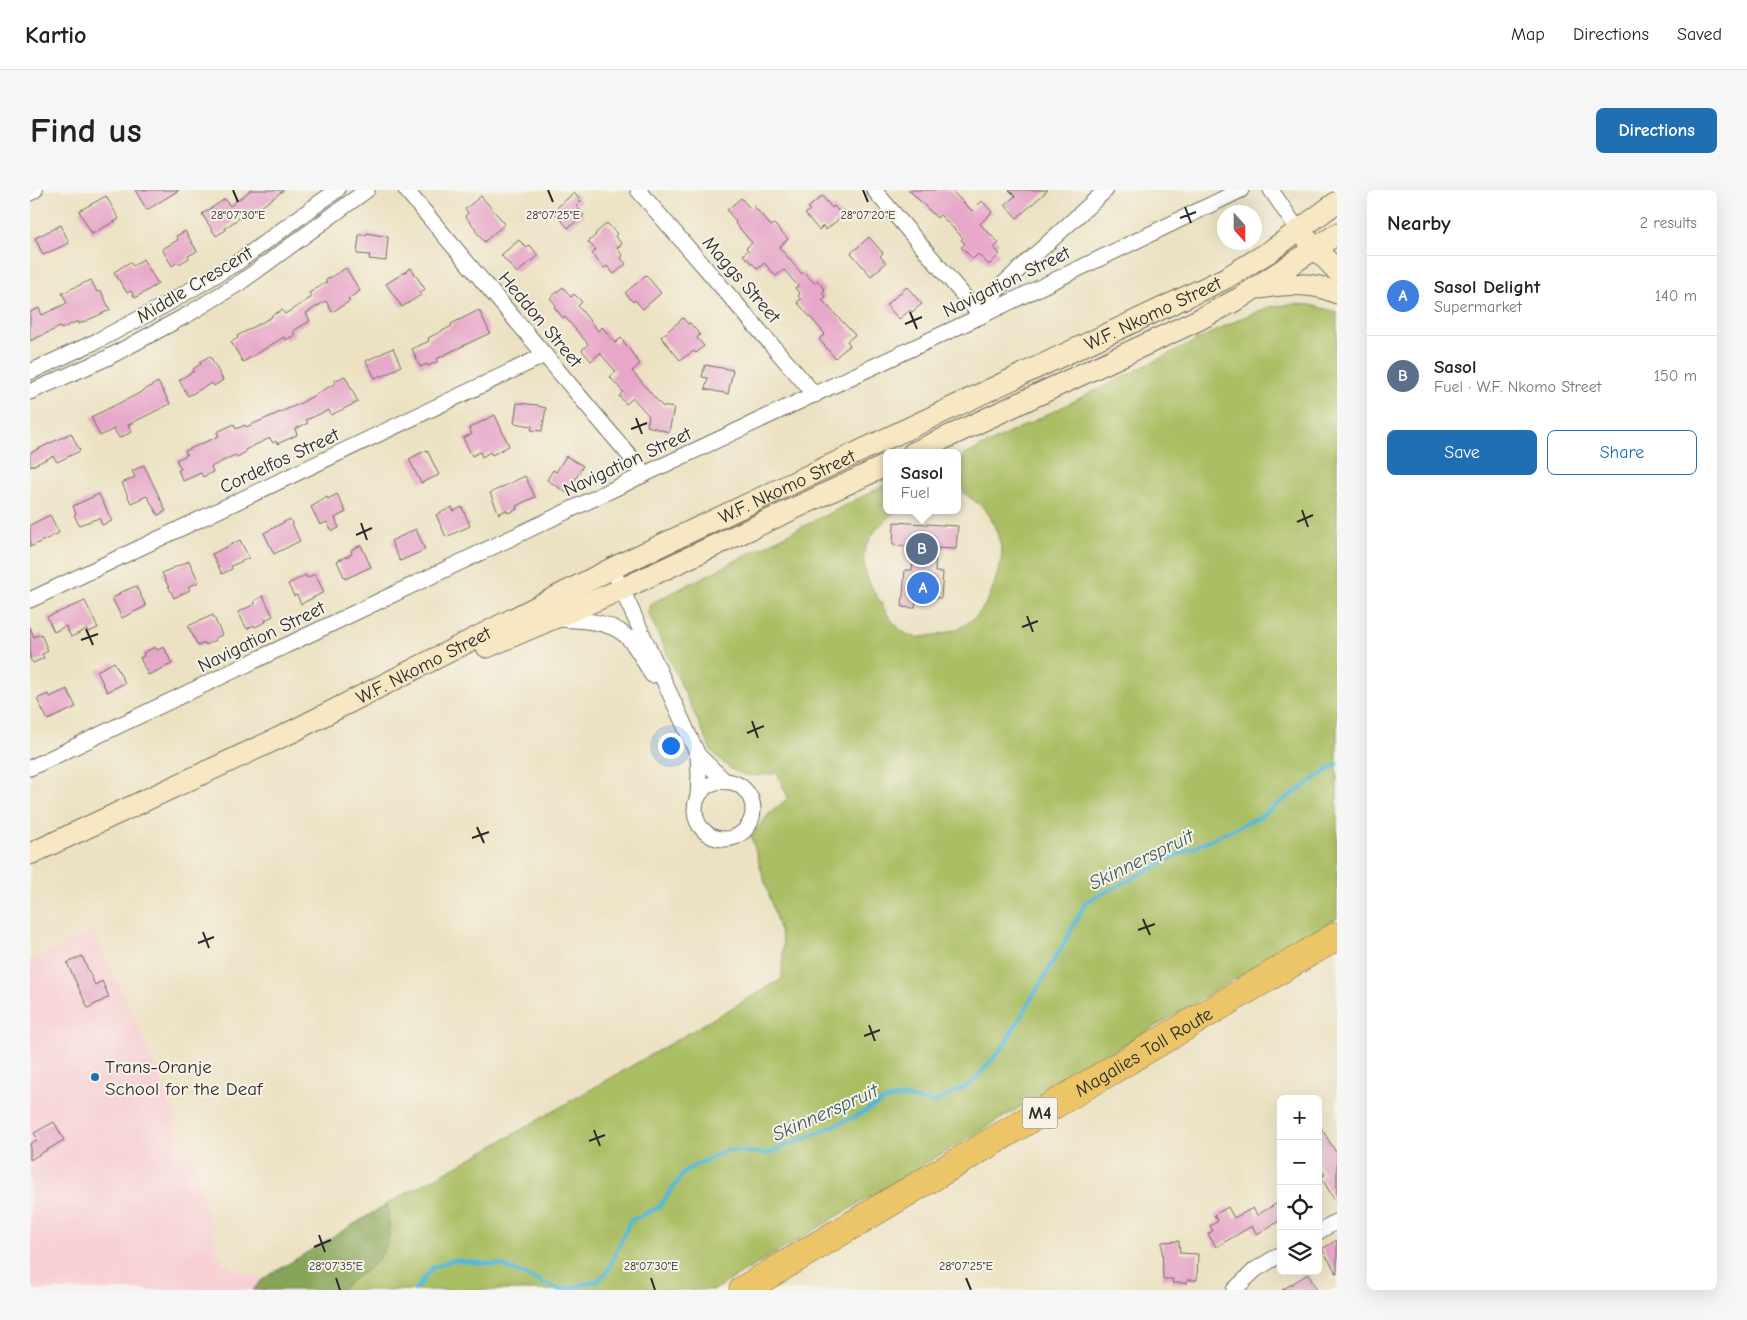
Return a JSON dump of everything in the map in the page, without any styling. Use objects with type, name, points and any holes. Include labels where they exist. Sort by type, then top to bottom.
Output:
[{"type":"highway","name":"Magalies Toll Route","points":[[743,1290],[1337,936]]},
{"type":"highway","name":"Magalies Toll Route","points":[[775,1290],[1337,955]]},
{"type":"main road","name":"W.F. Nkomo Street","points":[[284,735],[613,568],[1226,278],[1269,252],[1337,202]]},
{"type":"main road","points":[[1298,230],[1337,271]]},
{"type":"main road","name":"W.F. Nkomo Street","points":[[922,449],[1196,321],[1253,290],[1337,234]]},
{"type":"main road","points":[[1253,290],[1276,285],[1297,284],[1337,292]]},
{"type":"main road","name":"W.F. Nkomo Street","points":[[30,854],[284,735],[622,589],[883,467]]},
{"type":"street","points":[[30,192],[35,190]]},
{"type":"street","name":"Middle Crescent","points":[[30,372],[97,341],[165,305],[238,262],[337,190]]},
{"type":"street","name":"Middle Crescent","points":[[30,392],[107,358],[241,282],[367,190]]},
{"type":"street","name":"Heddon Street","points":[[406,190],[645,474]]},
{"type":"street","name":"Maggs Street","points":[[638,190],[815,395]]},
{"type":"street","points":[[875,190],[981,316],[990,298],[1002,285],[1106,190]]},
{"type":"street","name":"Navigation Street","points":[[30,768],[645,474],[981,316],[1240,190]]},
{"type":"street","points":[[1271,190],[1298,230]]},
{"type":"street","name":"Cordelfos Street","points":[[30,600],[545,355]]},
{"type":"street","points":[[613,568],[698,755],[726,782],[741,787],[748,794],[752,803],[753,813],[750,823],[736,837],[718,839],[709,836],[697,822],[695,804],[698,796],[698,755]]},
{"type":"street","points":[[553,619],[590,622],[625,635],[634,646],[686,729]]},
{"type":"street","points":[[698,796],[712,784],[726,782]]},
{"type":"street","points":[[1321,1230],[1337,1221]]},
{"type":"street","points":[[1234,1290],[1255,1270],[1277,1256]]},
{"type":"shaded area","name":"Trans-Oranje School for the Deaf","points":[[93,931],[146,1044],[173,1111],[181,1143],[189,1147],[223,1264],[263,1279],[253,1290],[30,1290],[30,961]]},
{"type":"green space","points":[[1295,304],[1310,305],[1337,312],[1337,918],[714,1290],[341,1290],[346,1284],[370,1267],[390,1235],[387,1204],[486,1150],[782,979],[783,942],[751,836],[769,814],[788,798],[777,773],[747,775],[740,773],[726,765],[711,750],[648,612],[652,603],[883,486],[883,514],[893,514],[873,534],[865,549],[864,565],[871,585],[890,618],[906,634],[913,637],[922,637],[960,628],[978,615],[990,596],[1002,556],[999,540],[990,516],[965,494],[963,489],[961,475],[963,456],[1244,317],[1269,307]]},
{"type":"green space","points":[[387,1204],[389,1231],[386,1246],[369,1268],[341,1290],[253,1290],[263,1279]]},
{"type":"building","points":[[135,190],[179,190],[147,210]]},
{"type":"building","points":[[251,190],[284,190],[257,210],[255,207],[216,236],[202,214],[225,199],[230,206]]},
{"type":"building","points":[[909,190],[951,190],[972,211],[982,201],[992,212],[980,224],[999,243],[994,248],[1000,254],[989,265],[978,254],[973,259],[961,247],[965,244],[961,240],[963,238],[940,215],[937,218]]},
{"type":"building","points":[[1009,190],[1048,190],[1017,218],[1005,205],[1015,196]]},
{"type":"building","points":[[574,193],[581,201],[576,206],[584,215],[568,228],[553,211]]},
{"type":"building","points":[[106,196],[119,219],[92,234],[79,211]]},
{"type":"building","points":[[481,196],[505,224],[484,242],[465,216],[468,213],[465,209]]},
{"type":"building","points":[[822,196],[842,216],[826,230],[823,226],[819,230],[805,214],[810,210],[808,208]]},
{"type":"building","points":[[741,198],[750,208],[753,205],[771,226],[774,224],[788,239],[779,247],[802,274],[804,272],[814,283],[817,280],[825,290],[822,293],[826,297],[822,300],[855,335],[847,341],[850,345],[835,358],[819,339],[825,334],[797,302],[801,299],[798,296],[800,294],[795,288],[798,286],[784,270],[776,276],[764,263],[758,269],[743,255],[748,250],[746,248],[752,243],[727,210]]},
{"type":"building","points":[[607,223],[617,234],[615,236],[622,244],[617,248],[626,264],[614,274],[607,266],[604,268],[592,254],[596,250],[588,242]]},
{"type":"building","points":[[61,225],[69,243],[43,255],[35,238]]},
{"type":"building","points":[[185,231],[197,251],[179,264],[178,262],[172,266],[162,249],[178,240],[176,236]]},
{"type":"building","points":[[367,233],[388,237],[386,261],[369,259],[370,255],[357,254],[359,235],[366,235]]},
{"type":"building","points":[[869,237],[883,253],[880,256],[886,263],[871,276],[851,253]]},
{"type":"building","points":[[519,240],[527,248],[530,245],[538,255],[517,273],[501,255]]},
{"type":"building","points":[[143,259],[158,284],[135,298],[131,291],[127,293],[114,272],[130,262],[133,266]]},
{"type":"building","points":[[346,268],[360,291],[348,299],[350,301],[332,312],[326,301],[306,313],[310,321],[293,331],[295,335],[286,340],[284,337],[243,362],[231,342],[238,338],[237,336],[282,310],[285,314],[312,297],[309,293]]},
{"type":"building","points":[[411,268],[425,289],[420,293],[421,295],[402,307],[386,284]]},
{"type":"building","points":[[646,275],[661,293],[643,309],[625,293]]},
{"type":"building","points":[[91,280],[97,292],[101,291],[110,310],[79,324],[78,321],[61,329],[60,327],[30,341],[30,312],[39,308],[42,315],[67,303],[62,293]]},
{"type":"building","points":[[563,287],[571,297],[574,294],[582,302],[578,306],[598,331],[602,327],[615,343],[621,338],[640,364],[632,371],[662,406],[674,408],[669,432],[647,426],[649,416],[633,398],[626,404],[619,396],[623,392],[610,377],[616,372],[600,353],[591,361],[582,350],[588,344],[565,317],[563,318],[554,307],[556,305],[550,298]]},
{"type":"building","points":[[907,287],[922,304],[912,312],[910,310],[899,319],[886,305]]},
{"type":"building","points":[[479,310],[490,333],[446,354],[428,366],[427,364],[420,367],[412,349],[429,341],[428,338],[452,326],[451,324]]},
{"type":"building","points":[[683,318],[700,335],[697,338],[704,346],[696,353],[694,351],[680,360],[661,337]]},
{"type":"building","points":[[393,348],[401,366],[382,377],[381,375],[375,378],[366,361]]},
{"type":"building","points":[[210,356],[223,380],[214,386],[212,383],[188,396],[179,380],[194,371],[193,369],[201,364],[199,362]]},
{"type":"building","points":[[705,365],[733,370],[728,394],[705,389],[708,378],[702,377]]},
{"type":"building","points":[[345,376],[358,402],[331,415],[329,410],[306,420],[308,423],[295,429],[297,435],[277,444],[276,441],[273,443],[270,438],[245,450],[246,452],[237,457],[235,455],[211,467],[213,472],[203,477],[201,473],[183,481],[178,470],[181,469],[176,460],[187,455],[185,451],[219,436],[217,432],[234,424],[236,429],[245,425],[246,427],[299,404]]},
{"type":"building","points":[[158,382],[170,404],[128,425],[132,432],[119,438],[114,429],[100,436],[91,417]]},
{"type":"building","points":[[517,403],[538,405],[546,408],[542,431],[531,430],[532,426],[514,423]]},
{"type":"building","points":[[495,415],[509,446],[492,455],[490,452],[482,457],[480,452],[472,456],[463,438],[472,434],[469,428]]},
{"type":"building","points":[[71,433],[80,451],[57,462],[53,456],[30,467],[30,453]]},
{"type":"building","points":[[427,450],[439,475],[421,483],[409,459]]},
{"type":"building","points":[[566,456],[583,466],[567,493],[547,480],[553,470],[556,472]]},
{"type":"building","points":[[144,465],[166,511],[158,515],[147,496],[131,503],[122,483],[135,477],[132,471]]},
{"type":"building","points":[[525,476],[535,497],[516,506],[517,509],[508,513],[506,510],[499,514],[490,493]]},
{"type":"building","points":[[99,494],[112,521],[102,525],[99,518],[79,525],[74,515],[76,514],[73,506]]},
{"type":"building","points":[[337,494],[346,512],[335,518],[339,528],[332,531],[327,522],[320,525],[311,507],[327,497],[328,499]]},
{"type":"building","points":[[452,507],[453,511],[462,507],[470,526],[446,537],[436,515]]},
{"type":"building","points":[[50,515],[59,533],[30,547],[30,525]]},
{"type":"building","points":[[290,519],[300,541],[274,554],[264,533]]},
{"type":"building","points":[[894,522],[958,526],[956,549],[936,548],[935,572],[943,572],[941,598],[916,597],[915,608],[902,607],[905,570],[912,570],[914,547],[893,545]]},
{"type":"building","points":[[416,529],[425,550],[400,561],[391,541]]},
{"type":"building","points":[[240,540],[249,558],[231,566],[232,569],[222,574],[212,554]]},
{"type":"building","points":[[361,545],[371,567],[345,579],[337,561],[352,554],[351,550]]},
{"type":"building","points":[[189,561],[199,582],[188,587],[190,590],[174,598],[162,573]]},
{"type":"building","points":[[315,574],[324,592],[301,604],[297,595],[294,596],[288,584],[306,575],[307,578]]},
{"type":"building","points":[[136,586],[146,606],[122,618],[112,598]]},
{"type":"building","points":[[263,596],[273,616],[265,620],[266,622],[247,629],[238,612],[255,604],[254,601]]},
{"type":"building","points":[[85,601],[98,628],[88,632],[87,629],[71,637],[66,626],[54,632],[47,617]]},
{"type":"building","points":[[213,615],[222,635],[206,645],[205,643],[198,646],[188,626]]},
{"type":"building","points":[[30,627],[34,637],[41,634],[48,651],[42,654],[44,658],[33,663],[30,659]]},
{"type":"building","points":[[155,647],[157,650],[164,647],[172,664],[148,675],[140,658],[144,656],[143,653]]},
{"type":"building","points":[[114,662],[125,683],[107,692],[97,671]]},
{"type":"building","points":[[67,689],[76,707],[48,720],[37,699],[48,694],[50,697]]},
{"type":"building","points":[[82,956],[95,985],[102,981],[109,997],[88,1008],[67,963]]},
{"type":"building","points":[[54,1122],[64,1140],[30,1160],[30,1144],[38,1139],[34,1133]]},
{"type":"building","points":[[1322,1130],[1337,1154],[1337,1204],[1322,1179],[1325,1175],[1322,1170]]},
{"type":"building","points":[[1277,1203],[1277,1222],[1257,1234],[1252,1226],[1216,1247],[1208,1234],[1213,1231],[1210,1226],[1218,1221],[1214,1215],[1228,1207],[1234,1218],[1253,1208],[1257,1215]]},
{"type":"building","points":[[1337,1240],[1337,1274],[1322,1249]]},
{"type":"building","points":[[1179,1241],[1180,1253],[1198,1254],[1197,1280],[1187,1280],[1187,1283],[1172,1283],[1173,1279],[1163,1279],[1162,1242]]},
{"type":"building","points":[[1309,1275],[1317,1290],[1282,1290]]},
{"type":"waterway","name":"Skinnerspruit","points":[[415,1290],[432,1268],[452,1260],[501,1265],[560,1290],[598,1281],[608,1270],[630,1221],[659,1207],[686,1170],[727,1150],[767,1154],[855,1117],[885,1100],[904,1097],[934,1103],[972,1083],[1003,1047],[1086,902],[1180,854],[1259,817],[1337,764]]},
{"type":"place","name":"Sasol","points":[[922,549]]},
{"type":"place","name":"Sasol Delight","points":[[923,588]]},
{"type":"place","name":"Trans-Oranje School for the Deaf","points":[[95,1077]]}]
